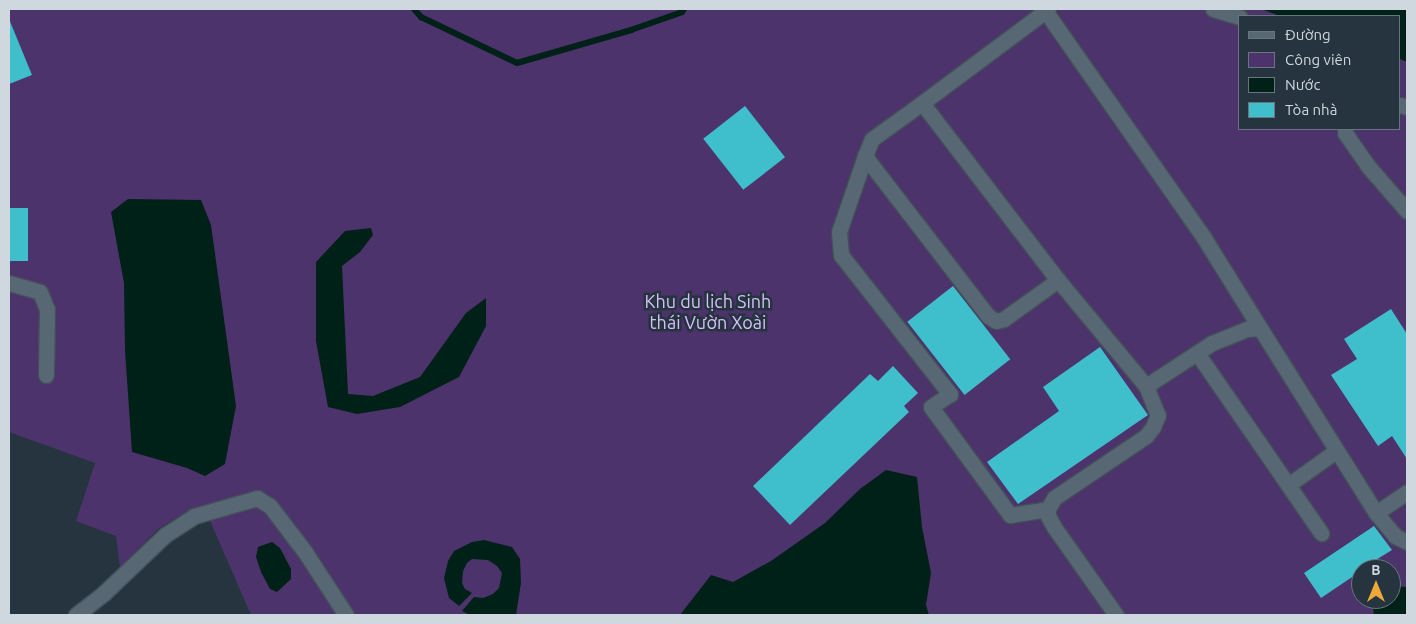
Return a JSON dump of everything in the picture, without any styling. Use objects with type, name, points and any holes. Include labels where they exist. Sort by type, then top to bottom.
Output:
[{"type":"street","points":[[1213,9],[1238,17]]},
{"type":"street","points":[[1048,509],[1010,515],[931,407],[950,394],[841,255],[839,232],[872,138],[1047,10],[1204,238],[1376,513],[1395,536],[1406,543]]},
{"type":"street","points":[[922,103],[1058,280],[1146,386],[1158,415],[1153,427],[1146,436],[1054,498],[1048,509],[1048,516],[1054,527],[1116,615]]},
{"type":"street","points":[[1345,130],[1345,133],[1367,165],[1407,212]]},
{"type":"street","points":[[865,156],[988,316],[996,321],[1004,319],[1058,280]]},
{"type":"street","points":[[9,283],[40,292],[47,309],[46,375]]},
{"type":"street","points":[[1146,386],[1212,343],[1248,329],[1260,328]]},
{"type":"street","points":[[1198,352],[1321,533]]},
{"type":"street","points":[[1288,485],[1336,451]]},
{"type":"street","points":[[1376,513],[1388,503],[1407,492]]},
{"type":"street","points":[[76,615],[104,593],[165,535],[194,516],[257,498],[270,506],[305,552],[346,615]]},
{"type":"green space","name":"Khu du lịch Sinh thái Vườn Xoài","points":[[9,9],[1407,9],[1407,615],[251,615],[204,507],[189,510],[158,529],[120,567],[116,536],[76,521],[95,463],[9,432]]},
{"type":"water","points":[[1261,9],[1407,9],[1407,62],[1401,59],[1401,15],[1277,15]]},
{"type":"water","points":[[128,199],[201,200],[211,225],[236,406],[225,464],[205,476],[187,468],[132,452],[125,351],[124,283],[111,212]]},
{"type":"water","points":[[371,228],[373,235],[360,252],[342,266],[348,394],[373,396],[420,377],[466,313],[486,298],[486,326],[459,377],[400,407],[357,414],[328,407],[316,341],[316,262],[345,231]]},
{"type":"water","points":[[886,470],[917,477],[922,527],[931,573],[926,605],[929,615],[680,615],[711,575],[733,582],[771,561],[825,523],[860,489]]},
{"type":"water","points":[[484,540],[512,547],[520,559],[521,583],[516,615],[470,615],[462,611],[474,597],[483,598],[493,594],[499,588],[502,573],[497,566],[488,560],[472,559],[467,563],[463,571],[462,583],[465,589],[472,593],[459,606],[449,598],[444,578],[448,561],[454,551],[472,542]]},
{"type":"water","points":[[272,542],[280,548],[291,569],[291,579],[277,592],[270,589],[256,557],[258,547]]},
{"type":"water","points":[[1401,587],[1407,587],[1407,615],[1374,615],[1373,609],[1401,609]]},
{"type":"building","points":[[9,19],[32,75],[9,84]]},
{"type":"building","points":[[745,106],[785,157],[743,190],[703,139]]},
{"type":"building","points":[[9,208],[28,208],[28,261],[9,261]]},
{"type":"building","points":[[953,286],[1010,359],[965,395],[907,322]]},
{"type":"building","points":[[1391,309],[1407,334],[1407,459],[1392,436],[1378,446],[1331,375],[1357,359],[1344,339]]},
{"type":"building","points":[[1100,347],[1148,415],[1018,504],[987,462],[1059,411],[1043,387]]},
{"type":"building","points":[[893,366],[918,393],[904,406],[909,412],[790,525],[753,486],[870,374],[878,381]]},
{"type":"building","points":[[1374,526],[1392,550],[1377,559],[1351,559],[1351,578],[1321,598],[1304,573]]},
{"type":"waterway","points":[[414,9],[421,17],[517,63],[631,30],[682,12],[684,9]]}]
